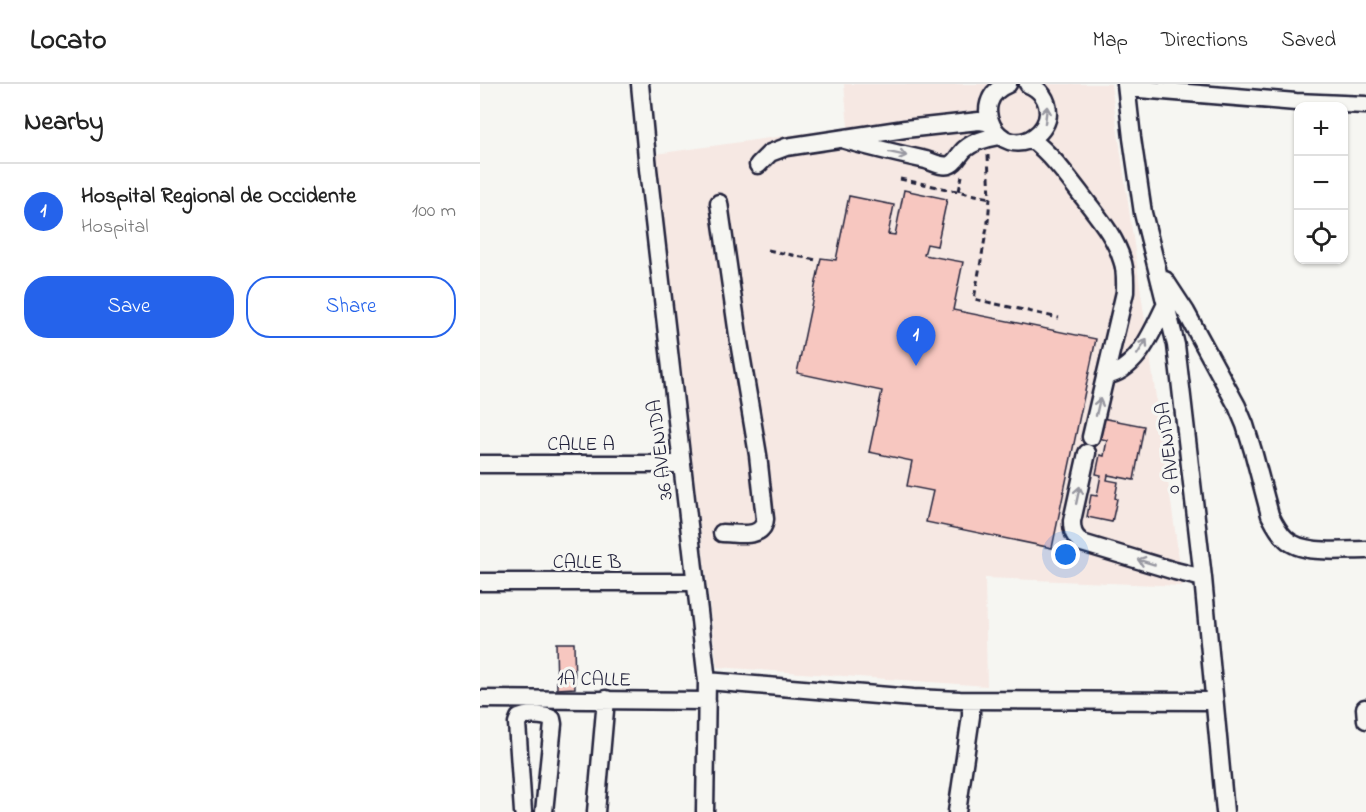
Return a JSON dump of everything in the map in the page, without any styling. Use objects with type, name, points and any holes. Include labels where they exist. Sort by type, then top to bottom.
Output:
[{"type":"street","name":"36 AVENIDA","points":[[640,84],[707,681],[705,812]]},
{"type":"street","points":[[758,165],[770,153],[786,147],[944,124],[979,121],[1006,140],[1014,142],[1031,139],[1039,133],[1048,114],[1047,104],[1042,95],[1035,87],[1028,84]]},
{"type":"street","points":[[992,132],[988,106],[996,91],[1005,85]]},
{"type":"street","points":[[1127,86],[1296,102],[1366,105]]},
{"type":"street","name":"0 AVENIDA","points":[[1127,86],[1143,213],[1176,345],[1203,578],[1225,812]]},
{"type":"street","points":[[842,139],[941,165],[949,165],[963,150],[992,132]]},
{"type":"street","points":[[1031,139],[1059,165],[1105,226],[1116,244],[1126,275],[1125,292],[1072,521],[1075,538],[1082,543],[1203,578]]},
{"type":"street","points":[[719,203],[738,342],[758,455],[765,519],[763,528],[758,532],[722,533]]},
{"type":"street","points":[[1158,269],[1186,312],[1237,406],[1253,451],[1270,515],[1277,528],[1294,545],[1306,548],[1366,550]]},
{"type":"street","points":[[1105,376],[1118,373],[1136,356],[1166,303]]},
{"type":"street","name":"CALLE A","points":[[480,464],[682,464]]},
{"type":"street","name":"CALLE B","points":[[480,582],[695,582]]},
{"type":"street","points":[[707,681],[912,698],[1214,701]]},
{"type":"street","name":"1A CALLE","points":[[480,699],[706,701]]},
{"type":"street","points":[[596,812],[606,699]]},
{"type":"street","points":[[957,812],[971,716],[971,700]]},
{"type":"street","points":[[523,812],[517,723],[523,716],[552,719],[544,812]]},
{"type":"path","points":[[992,132],[988,222],[974,298],[1059,318]]},
{"type":"path","points":[[900,179],[990,198]]},
{"type":"path","points":[[768,250],[816,260]]},
{"type":"shaded area","points":[[844,84],[1111,84],[1183,586],[985,578],[987,686],[717,667],[655,154],[848,127]]},
{"type":"building","points":[[904,190],[947,199],[937,246],[927,244],[924,255],[963,262],[953,310],[1096,339],[1052,548],[926,522],[933,491],[907,486],[912,461],[869,452],[882,391],[797,373],[821,258],[836,260],[849,196],[894,205],[888,234],[895,235]]},
{"type":"building","points":[[1102,418],[1144,426],[1134,480],[1108,475],[1107,480],[1118,482],[1112,522],[1087,517],[1091,495],[1097,496],[1101,475],[1096,474],[1100,455],[1104,456],[1107,440],[1098,438]]},
{"type":"building","points":[[556,643],[574,643],[575,688],[557,689]]},
{"type":"place","name":"Hospital Regional de Occidente","points":[[916,366]]}]
